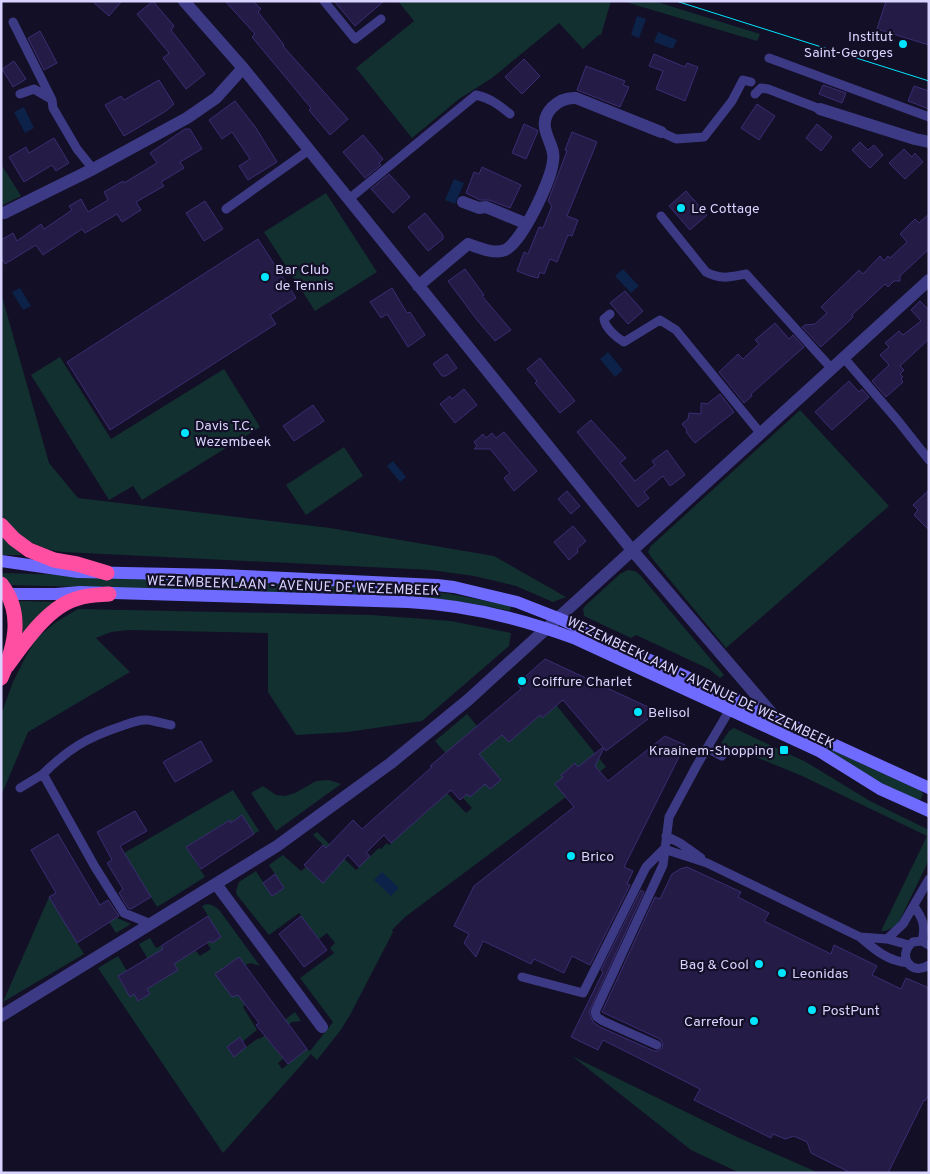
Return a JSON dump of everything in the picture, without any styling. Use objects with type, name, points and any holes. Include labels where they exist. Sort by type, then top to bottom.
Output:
[{"type":"highway","points":[[1,525],[14,539],[29,550],[54,560],[107,573]]},
{"type":"highway","points":[[4,591],[12,602],[15,622],[14,644],[4,672]]},
{"type":"highway","points":[[4,672],[26,639],[42,622],[60,608],[78,598],[109,594]]},
{"type":"main road","name":"WEZEMBEEKLAAN - AVENUE DE WEZEMBEEK","points":[[1,561],[78,572],[220,575],[437,585],[454,587],[517,602],[558,618],[929,788]]},
{"type":"main road","name":"WEZEMBEEKLAAN - AVENUE DE WEZEMBEEK","points":[[4,591],[56,594],[80,592],[432,603],[460,607],[547,628],[576,639],[819,751],[880,789],[929,811]]},
{"type":"street","points":[[191,3],[632,550],[774,716]]},
{"type":"street","points":[[4,213],[93,169],[194,114],[216,98],[242,68]]},
{"type":"street","points":[[418,286],[468,244],[493,252],[503,251],[516,243],[536,208],[552,166],[553,148],[545,125],[548,113],[562,99],[576,98],[661,132]]},
{"type":"street","points":[[820,109],[929,142]]},
{"type":"street","points":[[464,202],[479,208],[486,207],[527,224]]},
{"type":"street","points":[[1,1016],[277,846],[391,763],[468,700],[929,280]]},
{"type":"street","points":[[216,884],[322,1027]]},
{"type":"lane","points":[[324,1],[355,39],[381,19]]},
{"type":"lane","points":[[13,22],[52,100],[53,108],[72,140],[93,169]]},
{"type":"lane","points":[[769,58],[929,117]]},
{"type":"lane","points":[[661,132],[676,139],[704,137],[732,100],[743,80],[751,82]]},
{"type":"lane","points":[[755,94],[761,88],[768,89],[820,109]]},
{"type":"lane","points":[[20,94],[34,89],[52,100]]},
{"type":"lane","points":[[349,200],[476,95],[498,103],[510,114]]},
{"type":"lane","points":[[226,209],[309,150]]},
{"type":"lane","points":[[661,216],[706,272],[716,277],[724,278],[746,274],[832,369]]},
{"type":"lane","points":[[610,314],[604,319],[605,324],[619,340],[624,342],[660,320],[676,330],[761,434]]},
{"type":"lane","points":[[844,358],[929,460]]},
{"type":"lane","points":[[657,1045],[603,1021],[597,1017],[595,1012],[663,865],[669,817],[729,711]]},
{"type":"lane","points":[[20,788],[43,774],[61,756],[80,743],[112,729],[138,720],[171,725]]},
{"type":"lane","points":[[707,748],[722,756]]},
{"type":"lane","points":[[43,774],[95,867],[124,913],[152,924]]},
{"type":"lane","points":[[666,836],[680,843],[707,863]]},
{"type":"lane","points":[[664,849],[707,863],[860,937],[876,950],[896,962],[908,963],[922,969],[929,965]]},
{"type":"lane","points":[[522,977],[583,993],[646,867],[664,849]]},
{"type":"lane","points":[[887,939],[903,924],[929,879]]},
{"type":"lane","points":[[906,947],[913,942],[926,942],[925,929],[914,906]]},
{"type":"lane","points":[[903,924],[908,963]]},
{"type":"lane","points":[[860,937],[887,939],[906,947]]},
{"type":"green space","points":[[398,1],[611,1],[601,35],[583,49],[559,23],[492,78],[459,99],[412,138],[356,68],[414,21]]},
{"type":"green space","points":[[622,1],[654,1],[760,34],[757,41]]},
{"type":"green space","points":[[1,164],[21,196],[1,206]]},
{"type":"green space","points":[[326,193],[377,272],[315,311],[264,232]]},
{"type":"green space","points":[[1,293],[49,463],[78,498],[330,528],[494,556],[566,597],[553,602],[516,586],[474,576],[431,570],[63,552],[44,548],[28,540],[13,529],[1,514]]},
{"type":"green space","name":"Davis T.C. Wezembeek","points":[[60,357],[111,439],[224,369],[260,427],[142,500],[133,486],[109,500],[31,375]]},
{"type":"green space","points":[[800,410],[889,506],[726,648],[648,552],[651,546]]},
{"type":"green space","points":[[344,447],[363,476],[306,515],[286,485]]},
{"type":"green space","points":[[1,536],[22,555],[1,555]]},
{"type":"green space","points":[[628,570],[635,571],[640,575],[724,675],[720,678],[709,669],[636,635],[631,638],[584,616],[583,609],[585,606],[620,574]]},
{"type":"green space","points":[[1,573],[146,577],[406,589],[451,594],[511,606],[510,611],[451,600],[391,595],[10,585],[1,576]]},
{"type":"green space","points":[[17,601],[57,602],[18,643]]},
{"type":"green space","points":[[78,609],[372,615],[451,621],[511,633],[509,646],[422,721],[348,732],[296,735],[268,692],[268,633],[129,630],[111,632],[96,638],[130,672],[28,732],[1,796],[1,715],[13,682],[37,638],[56,622]]},
{"type":"green space","points":[[549,696],[606,767],[405,917],[392,930],[393,932],[340,1031],[317,1060],[311,1054],[223,1153],[98,968],[118,956],[127,971],[118,977],[130,996],[134,994],[138,1001],[150,994],[146,986],[159,978],[139,944],[150,938],[156,948],[161,946],[172,963],[196,951],[200,956],[211,949],[207,943],[210,941],[212,943],[221,937],[202,906],[207,904],[214,906],[220,911],[260,966],[251,963],[245,965],[239,957],[216,974],[236,996],[246,989],[260,985],[263,989],[244,1003],[243,1007],[257,1030],[242,1042],[234,1056],[295,1012],[301,1021],[292,1022],[269,1040],[283,1059],[278,1063],[282,1069],[307,1049],[310,1051],[333,1022],[300,978],[334,953],[330,948],[335,943],[327,933],[319,939],[299,913],[269,935],[237,895],[236,891],[239,882],[256,871],[272,896],[284,888],[269,865],[283,855],[301,871],[306,867],[323,882],[341,862],[313,835],[317,832],[356,870],[379,848],[381,849],[387,843],[389,845],[447,793],[466,813],[472,808],[463,798],[467,794],[470,797],[475,793],[461,771],[435,741],[467,714],[489,740],[499,731],[509,742],[532,722],[528,702],[543,717],[550,711]]},
{"type":"green space","points":[[734,728],[806,762],[870,801],[929,830],[929,857],[926,866],[897,926],[881,931],[927,836],[800,775],[721,743],[729,731]]},
{"type":"green space","points":[[825,747],[921,791],[923,794],[921,799],[917,800],[882,785]]},
{"type":"green space","points":[[329,780],[341,784],[276,831],[251,793],[263,786],[276,795],[285,796],[295,793],[316,781]]},
{"type":"green space","points":[[233,790],[259,831],[254,834],[242,816],[231,823],[229,820],[202,838],[201,846],[197,840],[186,847],[205,877],[157,907],[124,853]]},
{"type":"green space","points":[[49,897],[84,954],[3,1002]]},
{"type":"green space","points":[[117,918],[131,924],[116,933],[109,922]]},
{"type":"green space","points":[[572,1056],[737,1137],[819,1173],[740,1173],[691,1150]]},
{"type":"water","points":[[637,16],[646,19],[639,38],[631,35]]},
{"type":"water","points":[[658,32],[677,40],[673,49],[654,42]]},
{"type":"water","points":[[24,107],[34,128],[25,133],[14,112]]},
{"type":"water","points":[[454,179],[464,183],[455,204],[445,200]]},
{"type":"water","points":[[623,269],[639,286],[631,293],[615,276]]},
{"type":"water","points":[[20,288],[31,306],[23,310],[12,292]]},
{"type":"water","points":[[608,352],[623,370],[615,377],[600,359]]},
{"type":"water","points":[[393,461],[406,477],[400,482],[387,466]]},
{"type":"water","points":[[382,872],[399,888],[391,896],[374,880]]},
{"type":"building","points":[[92,1],[122,1],[109,16]]},
{"type":"building","points":[[153,1],[174,26],[171,30],[205,74],[186,89],[163,58],[169,53],[137,14]]},
{"type":"building","points":[[225,1],[253,1],[261,9],[258,12],[283,46],[348,119],[330,135],[309,110],[311,108],[252,37],[255,34]]},
{"type":"building","points":[[334,1],[384,1],[355,26]]},
{"type":"building","points":[[886,1],[923,1],[929,3],[929,45],[877,29]]},
{"type":"building","points":[[40,31],[57,63],[44,70],[28,38]]},
{"type":"building","points":[[654,54],[685,67],[687,63],[698,67],[685,101],[656,89],[663,71],[649,66]]},
{"type":"building","points":[[524,59],[540,76],[522,94],[505,77]]},
{"type":"building","points":[[14,61],[26,79],[13,87],[2,69]]},
{"type":"building","points":[[586,66],[625,81],[623,85],[629,87],[620,107],[577,90]]},
{"type":"building","points":[[159,80],[174,104],[166,111],[124,136],[105,105],[121,96],[124,100]]},
{"type":"building","points":[[823,85],[846,93],[842,103],[819,94]]},
{"type":"building","points":[[914,86],[929,91],[929,109],[908,101]]},
{"type":"building","points":[[235,101],[256,128],[277,162],[248,180],[239,166],[250,159],[232,132],[222,139],[209,120]]},
{"type":"building","points":[[757,104],[775,116],[759,140],[741,128]]},
{"type":"building","points":[[524,124],[538,131],[526,159],[512,153]]},
{"type":"building","points":[[817,124],[832,137],[821,151],[806,138]]},
{"type":"building","points":[[185,129],[190,129],[202,149],[180,162],[184,168],[161,182],[164,186],[136,202],[141,210],[122,222],[117,214],[85,233],[82,229],[43,255],[36,245],[5,264],[1,257],[1,240],[13,233],[17,241],[41,224],[44,229],[72,210],[69,206],[81,199],[88,212],[108,200],[104,192],[123,181],[124,183],[157,163],[150,153]]},
{"type":"building","points":[[572,132],[597,142],[567,216],[578,220],[572,236],[568,235],[557,262],[550,259],[544,274],[540,272],[538,278],[530,276],[517,271],[524,252],[528,254],[539,227],[543,228],[552,206],[548,201],[567,151],[565,150]]},
{"type":"building","points":[[363,135],[383,159],[379,163],[381,165],[365,178],[343,152]]},
{"type":"building","points":[[54,138],[69,163],[56,171],[52,165],[24,182],[9,157],[26,147],[29,153]]},
{"type":"building","points":[[860,142],[868,150],[874,145],[883,155],[870,168],[852,150]]},
{"type":"building","points":[[904,149],[912,157],[915,153],[923,162],[905,179],[889,163]]},
{"type":"building","points":[[482,167],[521,185],[510,208],[489,200],[480,200],[466,193],[474,172],[479,174]]},
{"type":"building","points":[[389,174],[410,197],[393,213],[371,189]]},
{"type":"building","points":[[686,191],[707,215],[690,230],[669,206]]},
{"type":"building","points":[[205,201],[223,229],[204,241],[186,213]]},
{"type":"building","points":[[425,213],[443,235],[443,239],[428,251],[408,227]]},
{"type":"building","points":[[929,214],[929,249],[900,276],[900,281],[894,281],[888,287],[885,284],[821,347],[802,327],[815,324],[827,313],[821,307],[859,270],[863,274],[880,256],[884,261],[888,256],[890,258],[907,242],[900,234],[915,219],[919,223]]},
{"type":"building","points":[[258,239],[296,298],[270,315],[276,324],[110,430],[67,362]]},
{"type":"building","points":[[465,269],[484,295],[482,296],[511,330],[495,341],[448,281]]},
{"type":"building","points":[[392,288],[407,313],[410,312],[425,335],[408,347],[387,314],[381,318],[370,302]]},
{"type":"building","points":[[625,291],[643,311],[628,324],[610,303]]},
{"type":"building","points":[[920,301],[929,310],[929,339],[900,366],[904,370],[900,374],[903,377],[901,379],[903,382],[886,397],[872,381],[889,365],[880,355],[889,347],[885,343],[899,331],[903,335],[921,321],[911,310]]},
{"type":"building","points":[[775,323],[789,339],[793,335],[804,347],[751,394],[752,396],[744,403],[719,372],[738,354],[743,359],[759,344],[755,340]]},
{"type":"building","points":[[447,354],[457,368],[446,376],[442,376],[433,364]]},
{"type":"building","points":[[540,358],[575,401],[560,413],[535,383],[537,381],[527,369]]},
{"type":"building","points":[[849,381],[859,392],[862,389],[869,397],[832,430],[815,412]]},
{"type":"building","points":[[464,389],[477,405],[455,423],[440,404],[450,396],[452,399]]},
{"type":"building","points":[[720,394],[734,412],[695,443],[682,424],[688,419],[689,413],[701,414],[701,403],[707,404]]},
{"type":"building","points":[[313,405],[324,421],[294,441],[283,426]]},
{"type":"building","points":[[591,420],[626,458],[620,463],[635,481],[655,465],[652,461],[667,450],[685,475],[670,486],[663,476],[644,492],[649,498],[638,507],[577,432]]},
{"type":"building","points":[[504,432],[537,471],[514,491],[504,478],[510,473],[490,449],[474,449],[477,446],[474,442],[483,434],[486,438],[492,433],[496,438]]},
{"type":"building","points":[[929,490],[929,530],[914,515],[918,510],[913,505]]},
{"type":"building","points":[[567,491],[580,506],[571,514],[558,499]]},
{"type":"building","points":[[573,526],[586,541],[569,560],[554,542]]},
{"type":"building","points":[[545,659],[648,707],[648,719],[606,751],[604,748],[595,766],[608,781],[665,736],[685,745],[624,867],[633,871],[627,884],[630,885],[590,965],[572,956],[564,973],[534,959],[531,964],[483,941],[476,957],[464,943],[469,934],[454,926],[474,886],[574,807],[555,784],[563,777],[561,775],[575,763],[578,767],[603,747],[563,700],[542,718],[540,715],[509,742],[502,735],[479,754],[501,780],[490,789],[485,784],[470,797],[467,794],[460,800],[451,790],[391,843],[384,835],[366,853],[370,856],[359,867],[348,855],[323,883],[304,865],[323,845],[326,848],[353,820],[362,829],[432,767],[430,766],[521,689],[517,684]]},
{"type":"building","points":[[201,741],[212,761],[175,782],[163,762]]},
{"type":"building","points":[[135,811],[147,831],[120,846],[151,897],[131,909],[128,908],[119,893],[123,889],[107,863],[112,860],[97,832]]},
{"type":"building","points":[[242,815],[254,834],[201,869],[186,847],[230,820],[231,823]]},
{"type":"building","points":[[58,834],[100,905],[108,900],[119,916],[77,943],[49,897],[56,893],[31,850]]},
{"type":"building","name":"Carrefour","points":[[687,867],[741,892],[738,897],[769,913],[764,921],[831,954],[834,945],[877,966],[872,975],[901,989],[906,978],[929,988],[929,1094],[924,1100],[888,1173],[851,1173],[811,1153],[807,1142],[794,1136],[785,1139],[773,1134],[771,1138],[694,1100],[700,1089],[603,1040],[598,1050],[571,1037],[603,972],[601,970],[641,890],[644,892],[589,1012],[593,1022],[600,1027],[654,1051],[662,1048],[663,1044],[660,1039],[602,1012],[655,897],[660,899],[672,874]]},
{"type":"building","points":[[275,874],[284,888],[272,896],[263,883]]},
{"type":"building","points":[[208,916],[221,937],[212,943],[210,941],[174,964],[178,970],[147,989],[150,994],[138,1001],[134,994],[130,997],[118,976],[163,949],[161,946]]},
{"type":"building","points":[[301,916],[327,950],[304,967],[279,934]]},
{"type":"building","points":[[239,957],[307,1049],[288,1064],[256,1025],[259,1023],[238,995],[232,997],[215,974]]},
{"type":"building","points":[[240,1037],[246,1047],[234,1057],[227,1047]]},
{"type":"tram line","points":[[676,1],[929,81]]},
{"type":"place","name":"Institut Saint-Georges","points":[[903,44]]},
{"type":"place","name":"Le Cottage","points":[[681,208]]},
{"type":"place","name":"Bar Club de Tennis","points":[[265,277]]},
{"type":"place","name":"Davis T.C. Wezembeek","points":[[185,433]]},
{"type":"place","name":"Coiffure Charlet","points":[[522,681]]},
{"type":"place","name":"Belisol","points":[[638,712]]},
{"type":"place","name":"Kraainem-Shopping","points":[[784,750]]},
{"type":"place","name":"Brico","points":[[571,856]]},
{"type":"place","name":"Bag & Cool","points":[[759,964]]},
{"type":"place","name":"Leonidas","points":[[782,973]]},
{"type":"place","name":"PostPunt","points":[[812,1010]]},
{"type":"place","name":"Carrefour","points":[[754,1021]]}]
